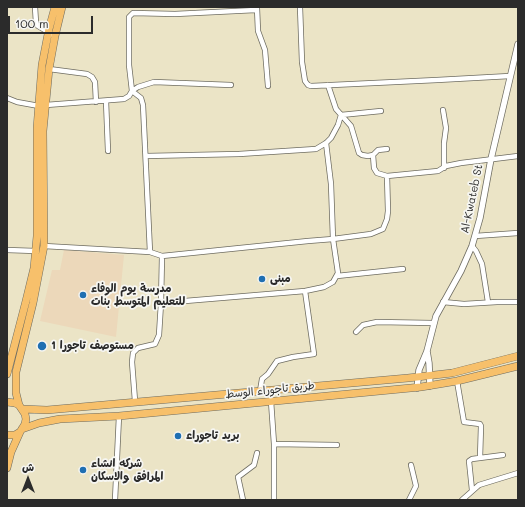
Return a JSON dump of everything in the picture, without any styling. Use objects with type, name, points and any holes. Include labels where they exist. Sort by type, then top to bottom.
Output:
[{"type":"main road","points":[[7,468],[10,452],[26,419],[16,393],[16,372],[36,251],[37,128],[49,69],[51,35],[55,7]]},
{"type":"main road","points":[[7,374],[33,303],[44,246],[42,65],[51,35],[62,7]]},
{"type":"main road","points":[[7,402],[15,403],[21,407],[47,410],[430,376],[459,371],[518,356]]},
{"type":"main road","name":"طريق تاجوراء الوسط","points":[[7,436],[15,435],[39,423],[54,420],[119,416],[417,388],[457,381],[518,366]]},
{"type":"street","points":[[35,7],[36,23],[40,29],[51,35]]},
{"type":"street","points":[[158,7],[158,14]]},
{"type":"street","points":[[300,7],[302,62],[305,81],[311,86],[510,76]]},
{"type":"street","points":[[150,252],[142,100],[132,91],[129,65],[129,17],[134,13],[158,14],[257,8],[258,31],[265,50],[268,86]]},
{"type":"street","name":"Al-Kwateb St","points":[[427,351],[433,323],[461,271],[475,236],[518,44]]},
{"type":"street","points":[[49,69],[87,74],[92,77],[95,82],[96,102]]},
{"type":"street","points":[[7,98],[18,102],[42,106],[124,99],[129,96],[132,91],[142,85],[154,82],[231,85]]},
{"type":"street","points":[[328,85],[336,109],[351,126],[359,153],[365,156],[373,155],[378,150],[387,149]]},
{"type":"street","points":[[106,101],[108,151]]},
{"type":"street","points":[[443,110],[446,128],[444,143],[444,168]]},
{"type":"street","points":[[341,115],[381,111]]},
{"type":"street","points":[[146,156],[239,154],[316,149],[326,143],[334,134],[341,115]]},
{"type":"street","points":[[161,303],[305,291],[324,287],[333,282],[338,273],[332,239],[331,184],[326,143]]},
{"type":"street","points":[[373,155],[374,168],[377,173],[387,176],[438,171],[461,163],[518,156]]},
{"type":"street","points":[[44,246],[150,252],[162,256],[371,234],[383,229],[387,219],[387,176]]},
{"type":"street","points":[[475,236],[518,233]]},
{"type":"street","points":[[472,246],[482,264],[488,302]]},
{"type":"street","points":[[7,250],[36,251]]},
{"type":"street","points":[[135,401],[132,362],[134,351],[138,348],[152,345],[158,339],[161,303],[162,256]]},
{"type":"street","points":[[337,276],[403,269]]},
{"type":"street","points":[[260,391],[262,379],[268,374],[277,361],[314,354],[305,291]]},
{"type":"street","points":[[443,302],[464,304],[518,302]]},
{"type":"street","points":[[356,332],[363,325],[377,322],[433,323]]},
{"type":"street","points":[[427,351],[430,386]]},
{"type":"street","points":[[417,388],[421,363],[427,351]]},
{"type":"street","points":[[457,381],[464,422],[480,424],[481,426],[480,458]]},
{"type":"street","points":[[271,401],[274,444],[274,500]]},
{"type":"street","points":[[115,500],[119,416]]},
{"type":"street","points":[[274,444],[337,445]]},
{"type":"street","points":[[243,500],[238,477],[254,465],[257,453]]},
{"type":"street","points":[[472,490],[469,461],[503,455]]},
{"type":"street","points":[[409,500],[416,486],[411,465]]},
{"type":"street","points":[[462,500],[479,485],[518,473]]},
{"type":"shaded area","name":"مدرسة يوم الوفاء للتعليم المتوسط بنات","points":[[64,250],[124,255],[116,337],[40,321],[52,270],[60,270]]},
{"type":"place","name":"مبنى","points":[[262,279]]},
{"type":"place","name":"مدرسة يوم الوفاء للتعليم المتوسط بنات","points":[[83,295]]},
{"type":"place","name":"مستوصف تاجورا 1","points":[[42,346]]},
{"type":"place","name":"بريد تاجوراء","points":[[178,436]]},
{"type":"place","name":"شركه انشاء المرافق والاسكان","points":[[83,470]]}]
